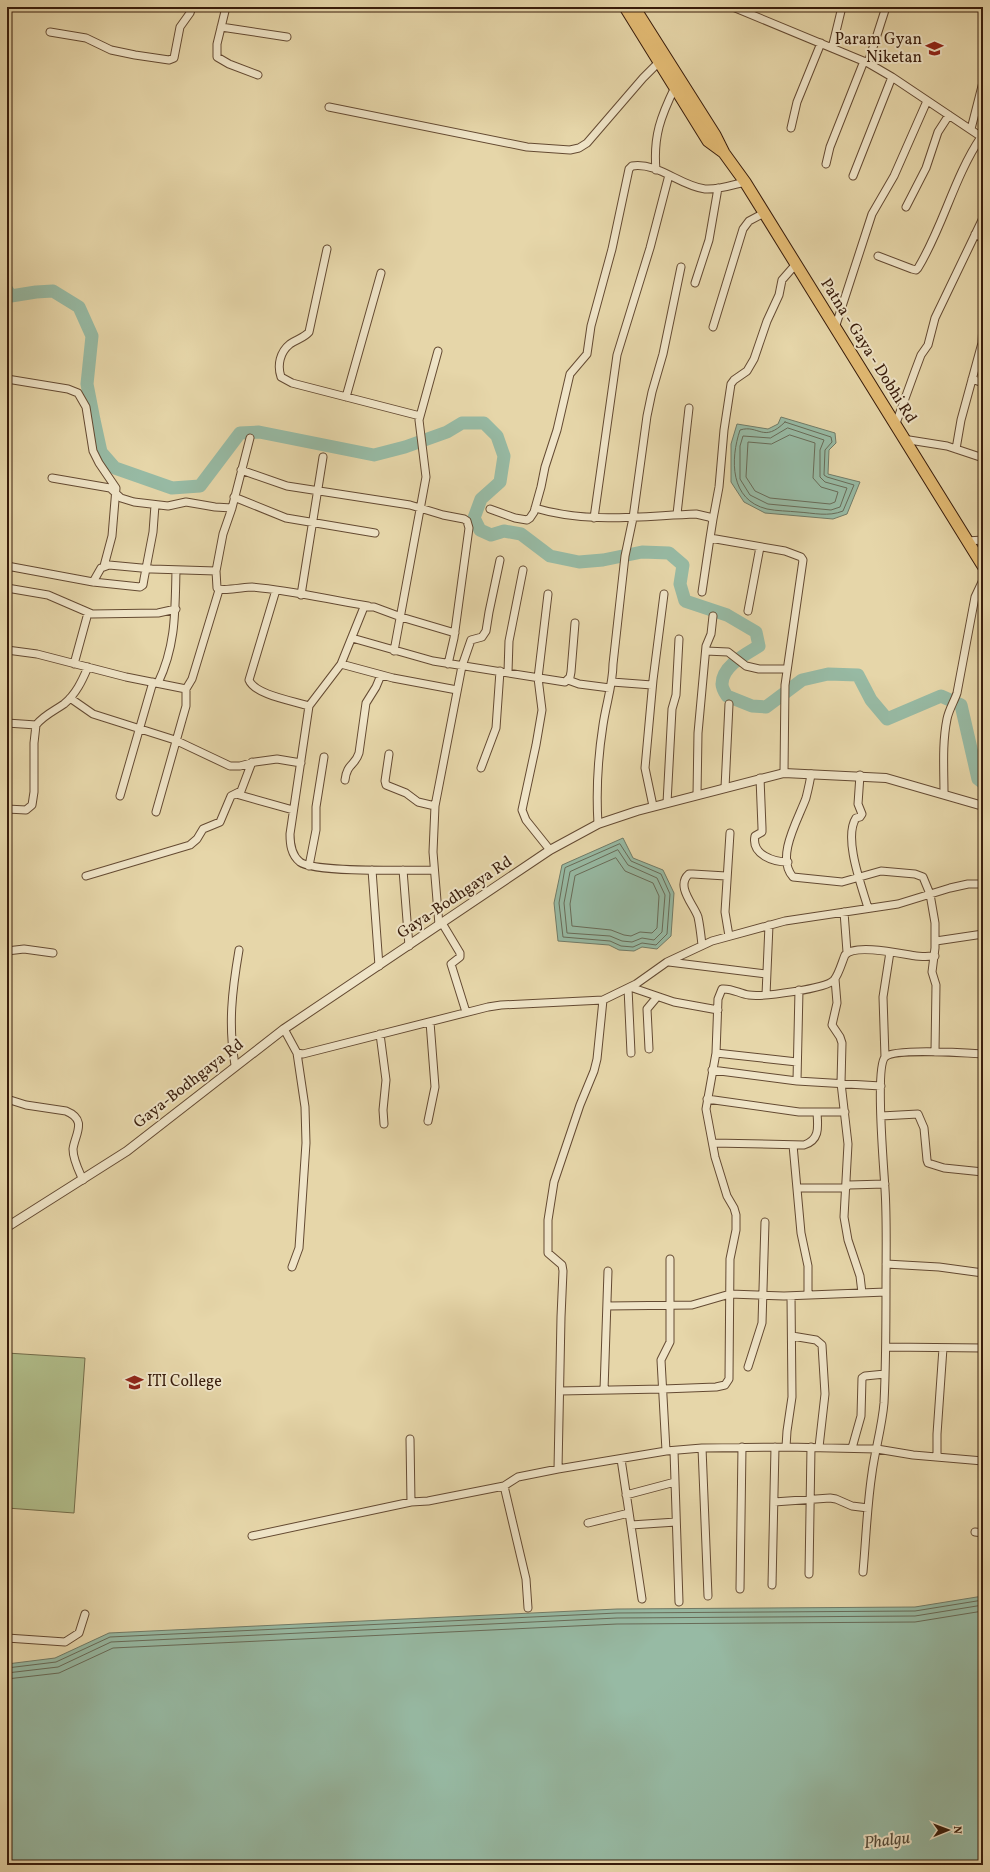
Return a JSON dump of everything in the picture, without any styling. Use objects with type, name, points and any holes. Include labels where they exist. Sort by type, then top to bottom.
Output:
[{"type":"main road","name":"Patna - Gaya - Dobhi Rd","points":[[625,7],[708,141],[724,153]]},
{"type":"main road","name":"Patna - Gaya - Dobhi Rd","points":[[634,7],[715,135],[724,153],[745,182],[983,566]]},
{"type":"street","points":[[50,32],[86,38],[111,50],[169,60],[174,58],[180,27],[190,13],[192,7]]},
{"type":"street","points":[[226,7],[217,44],[217,56],[229,64],[258,74]]},
{"type":"street","points":[[733,7],[866,62],[892,77],[971,129],[982,138],[967,161],[940,223],[918,268],[916,270],[912,269],[878,256]]},
{"type":"street","points":[[832,48],[842,7]]},
{"type":"street","points":[[826,164],[830,147],[866,62],[886,7]]},
{"type":"street","points":[[221,27],[287,37]]},
{"type":"street","points":[[791,128],[797,102],[821,43]]},
{"type":"street","points":[[329,107],[520,146],[570,150],[579,148],[587,143],[643,78],[659,62]]},
{"type":"street","points":[[853,176],[892,77]]},
{"type":"street","points":[[971,129],[983,82]]},
{"type":"street","points":[[656,170],[654,149],[656,135],[664,109],[675,87]]},
{"type":"street","points":[[835,328],[872,214],[894,176],[927,101]]},
{"type":"street","points":[[906,207],[926,168],[938,132],[949,115]]},
{"type":"street","points":[[490,509],[515,518],[527,520],[530,518],[535,508],[545,467],[557,430],[570,374],[587,354],[591,326],[612,249],[630,169],[632,166],[636,165],[656,170],[704,189],[718,188],[745,182]]},
{"type":"street","points":[[594,518],[617,354],[650,248],[669,175]]},
{"type":"street","points":[[695,283],[709,240],[718,188]]},
{"type":"street","points":[[713,327],[740,236],[748,221],[764,213]]},
{"type":"street","points":[[895,426],[921,355],[928,345],[934,318],[983,218]]},
{"type":"street","points":[[976,234],[983,238]]},
{"type":"street","points":[[327,249],[309,332],[306,336],[290,344],[286,348],[279,361],[281,376],[292,383],[420,416]]},
{"type":"street","points":[[702,592],[719,487],[724,430],[731,384],[734,380],[747,371],[754,359],[767,322],[779,295],[782,280],[796,264]]},
{"type":"street","points":[[598,824],[597,801],[600,749],[611,685],[625,556],[633,518],[648,410],[663,354],[681,268]]},
{"type":"street","points":[[346,397],[381,273]]},
{"type":"street","points":[[956,449],[961,420],[982,343],[983,324]]},
{"type":"street","points":[[394,650],[426,477],[420,430],[420,416],[438,351]]},
{"type":"street","points":[[7,379],[68,389],[78,393],[86,407],[93,451],[99,463],[115,483],[116,492],[112,536],[104,566],[97,573],[93,582]]},
{"type":"street","points":[[972,379],[983,382]]},
{"type":"street","points":[[677,514],[689,408]]},
{"type":"street","points":[[156,812],[175,740],[186,706],[186,689],[192,679],[219,590],[216,585],[216,571],[223,534],[232,508],[250,438]]},
{"type":"street","points":[[903,439],[956,449],[983,458]]},
{"type":"street","points":[[301,595],[323,457]]},
{"type":"street","points":[[241,470],[280,484],[420,507],[443,515],[464,519],[469,525],[455,633],[448,664]]},
{"type":"street","points":[[52,478],[110,488],[126,501],[168,506],[186,502],[215,507],[232,508]]},
{"type":"street","points":[[234,497],[286,518],[375,533]]},
{"type":"street","points":[[7,566],[93,582],[140,587],[143,585],[153,532],[155,505]]},
{"type":"street","points":[[535,508],[557,514],[594,518],[633,518],[677,514],[696,514],[709,517],[713,520]]},
{"type":"street","points":[[710,538],[798,554],[803,560],[787,669],[784,701],[784,773]]},
{"type":"street","points":[[967,541],[983,540]]},
{"type":"street","points":[[748,611],[760,547]]},
{"type":"street","points":[[466,1012],[451,964],[460,956],[460,953],[440,924],[434,870],[433,837],[435,806],[462,666],[471,640],[482,637],[486,631],[500,560]]},
{"type":"street","points":[[104,566],[114,565],[176,570],[216,571]]},
{"type":"street","points":[[120,796],[140,728],[156,683],[172,646],[176,609],[176,570]]},
{"type":"street","points":[[508,672],[509,641],[523,570]]},
{"type":"street","points":[[944,794],[944,743],[947,718],[951,704],[956,696],[975,597],[983,580]]},
{"type":"street","points":[[219,590],[242,587],[276,590],[368,606],[455,633]]},
{"type":"street","points":[[7,588],[48,595],[88,613],[158,613],[176,609]]},
{"type":"street","points":[[276,590],[249,680],[253,687],[264,693],[309,706]]},
{"type":"street","points":[[548,594],[538,678],[542,710],[522,810],[526,820],[550,850]]},
{"type":"street","points":[[653,806],[644,768],[652,685],[664,594]]},
{"type":"street","points":[[368,606],[361,610],[360,620],[341,664],[309,706],[293,810],[291,847],[298,860],[309,866],[372,870],[434,870]]},
{"type":"street","points":[[74,664],[88,613]]},
{"type":"street","points":[[698,795],[698,732],[706,646],[711,634],[713,616]]},
{"type":"street","points":[[568,680],[572,672],[575,623]]},
{"type":"street","points":[[352,638],[417,658],[562,682],[568,680],[579,684],[652,685]]},
{"type":"street","points":[[667,803],[672,710],[676,695],[679,639]]},
{"type":"street","points":[[7,650],[37,654],[74,664],[186,689]]},
{"type":"street","points":[[706,651],[728,652],[742,664],[759,669],[787,669]]},
{"type":"street","points":[[341,664],[381,675],[458,690]]},
{"type":"street","points":[[7,809],[26,810],[32,805],[36,725],[43,716],[57,709],[70,698],[80,686],[88,667]]},
{"type":"street","points":[[481,768],[496,728],[500,671]]},
{"type":"street","points":[[344,780],[346,769],[360,753],[366,700],[376,687],[381,675]]},
{"type":"street","points":[[70,698],[93,714],[175,740],[230,766],[245,766],[252,762],[277,759],[301,763]]},
{"type":"street","points":[[725,788],[729,704]]},
{"type":"street","points":[[7,723],[36,725]]},
{"type":"street","points":[[389,754],[385,782],[386,785],[406,793],[418,802],[435,806]]},
{"type":"street","points":[[309,866],[316,830],[316,807],[324,757]]},
{"type":"street","points":[[86,876],[122,864],[139,861],[190,845],[197,839],[203,829],[220,822],[231,796],[241,791],[252,762]]},
{"type":"street","name":"Gaya-Bodhgaya Rd","points":[[7,1227],[84,1180],[127,1150],[164,1123],[284,1028],[409,946],[550,850],[598,824],[653,806],[784,773],[860,775],[896,780],[983,806]]},
{"type":"street","points":[[811,774],[806,798],[790,837],[788,862],[791,874],[797,878],[810,878],[837,882],[858,878],[878,871],[920,874],[926,880],[935,914],[936,941],[932,972],[936,985],[935,1052]]},
{"type":"street","points":[[860,775],[858,804],[862,814],[860,817],[856,818],[853,824],[852,835],[858,878],[861,883],[868,908]]},
{"type":"street","points":[[760,778],[762,832],[755,836],[755,844],[759,851],[770,860],[788,862]]},
{"type":"street","points":[[236,794],[293,810]]},
{"type":"street","points":[[729,936],[725,912],[726,876],[730,834]]},
{"type":"street","points":[[372,870],[379,966]]},
{"type":"street","points":[[403,870],[409,946]]},
{"type":"street","points":[[702,945],[698,917],[685,892],[685,880],[689,874],[726,876]]},
{"type":"street","points":[[297,1053],[315,1051],[501,1004],[603,1000],[629,987],[667,962],[702,945],[729,936],[804,917],[906,902],[968,884],[983,884]]},
{"type":"street","points":[[844,912],[848,952],[835,979],[837,1003],[832,1025],[842,1043],[841,1083],[848,1144],[843,1206],[846,1230],[860,1276],[862,1293]]},
{"type":"street","points":[[766,995],[769,925]]},
{"type":"street","points":[[936,941],[983,934]]},
{"type":"street","points":[[7,952],[24,950],[53,953]]},
{"type":"street","points":[[235,1066],[231,1031],[231,1004],[239,950]]},
{"type":"street","points":[[848,952],[861,950],[890,952],[915,956],[935,956]]},
{"type":"street","points":[[863,1572],[872,1472],[884,1404],[886,1264],[885,1184],[880,1076],[885,1057],[883,997],[890,952]]},
{"type":"street","points":[[667,962],[766,974]]},
{"type":"street","points":[[560,1390],[663,1389],[720,1386],[727,1383],[729,1373],[730,1259],[736,1230],[736,1215],[724,1188],[715,1157],[706,1114],[707,1099],[716,1053],[719,995],[722,989],[730,989],[749,995],[766,995],[822,986],[835,979]]},
{"type":"street","points":[[629,987],[657,997],[691,1006],[718,1010]]},
{"type":"street","points":[[629,987],[631,1053]]},
{"type":"street","points":[[797,1082],[798,990]]},
{"type":"street","points":[[649,1049],[647,1009],[657,997]]},
{"type":"street","points":[[558,1469],[563,1271],[562,1265],[548,1252],[548,1220],[558,1168],[597,1058],[603,1000]]},
{"type":"street","points":[[428,1121],[435,1087],[430,1022]]},
{"type":"street","points":[[284,1028],[297,1053],[305,1106],[306,1143],[299,1248],[292,1267]]},
{"type":"street","points":[[380,1034],[386,1080],[383,1110],[384,1124]]},
{"type":"street","points":[[885,1057],[892,1053],[900,1052],[983,1054]]},
{"type":"street","points":[[716,1053],[797,1062]]},
{"type":"street","points":[[712,1070],[797,1082],[880,1086]]},
{"type":"street","points":[[7,1099],[26,1105],[73,1113],[79,1122],[78,1136],[73,1150],[74,1157],[84,1180]]},
{"type":"street","points":[[707,1099],[818,1113],[845,1112]]},
{"type":"street","points":[[713,1143],[793,1146],[804,1145],[815,1140],[818,1129],[818,1113]]},
{"type":"street","points":[[881,1116],[918,1114],[924,1128],[928,1163],[944,1168],[983,1172]]},
{"type":"street","points":[[793,1146],[801,1233],[808,1266],[808,1295]]},
{"type":"street","points":[[797,1188],[845,1188],[849,1185],[885,1184]]},
{"type":"street","points":[[748,1367],[762,1323],[765,1222]]},
{"type":"street","points":[[666,1451],[661,1360],[670,1342],[670,1259]]},
{"type":"street","points":[[886,1264],[939,1267],[983,1273]]},
{"type":"street","points":[[604,1390],[608,1271]]},
{"type":"street","points":[[607,1306],[700,1304],[730,1294],[791,1296],[886,1292]]},
{"type":"street","points":[[786,1447],[792,1397],[791,1296]]},
{"type":"street","points":[[792,1336],[816,1340],[822,1345],[825,1394],[819,1447]]},
{"type":"street","points":[[886,1347],[983,1348]]},
{"type":"street","points":[[938,1456],[937,1434],[943,1348]]},
{"type":"street","points":[[852,1448],[861,1416],[862,1378],[885,1374]]},
{"type":"street","points":[[410,1440],[411,1502]]},
{"type":"street","points":[[252,1536],[411,1502],[428,1501],[504,1486],[518,1477],[674,1450],[742,1447],[852,1448],[983,1461]]},
{"type":"street","points":[[740,1589],[742,1447]]},
{"type":"street","points":[[772,1585],[775,1447]]},
{"type":"street","points":[[809,1574],[811,1447]]},
{"type":"street","points":[[702,1448],[708,1596]]},
{"type":"street","points":[[674,1450],[679,1602]]},
{"type":"street","points":[[621,1459],[642,1599]]},
{"type":"street","points":[[626,1495],[675,1482]]},
{"type":"street","points":[[504,1486],[526,1579],[528,1608]]},
{"type":"street","points":[[774,1502],[836,1499],[852,1506],[868,1508]]},
{"type":"street","points":[[588,1523],[629,1513]]},
{"type":"street","points":[[631,1525],[676,1522]]},
{"type":"street","points":[[7,1638],[65,1642],[79,1633],[85,1614]]},
{"type":"shaded area","points":[[7,1353],[85,1358],[74,1513],[7,1508]]},
{"type":"water","points":[[781,417],[835,433],[836,443],[829,450],[828,474],[860,482],[847,514],[833,519],[765,513],[744,502],[731,482],[731,444],[737,424],[768,429],[778,424]]},
{"type":"water","points":[[623,838],[633,858],[663,870],[674,893],[671,936],[657,949],[642,947],[634,951],[619,950],[609,945],[558,941],[554,903],[562,865]]},
{"type":"water","name":"Phalgu","points":[[983,1596],[983,1865],[7,1865],[7,1664],[55,1658],[109,1633],[617,1609],[915,1607]]},
{"type":"waterway","points":[[7,290],[11,296],[53,291],[79,307],[92,336],[87,384],[101,452],[115,468],[172,488],[200,486],[240,433],[259,432],[374,455],[405,447],[447,432],[462,423],[484,423],[497,436],[504,456],[500,482],[481,499],[474,518],[480,530],[491,535],[504,531],[521,534],[550,556],[579,562],[603,560],[642,552],[669,553],[683,565],[680,584],[685,601],[727,615],[756,632],[759,646],[730,666],[723,678],[722,686],[727,696],[752,706],[766,707],[802,680],[828,674],[858,675],[871,700],[887,719],[941,696],[961,705],[978,779],[983,783]]},
{"type":"place","name":"Param Gyan Niketan","points":[[935,49]]},
{"type":"place","name":"ITI College","points":[[134,1382]]}]
